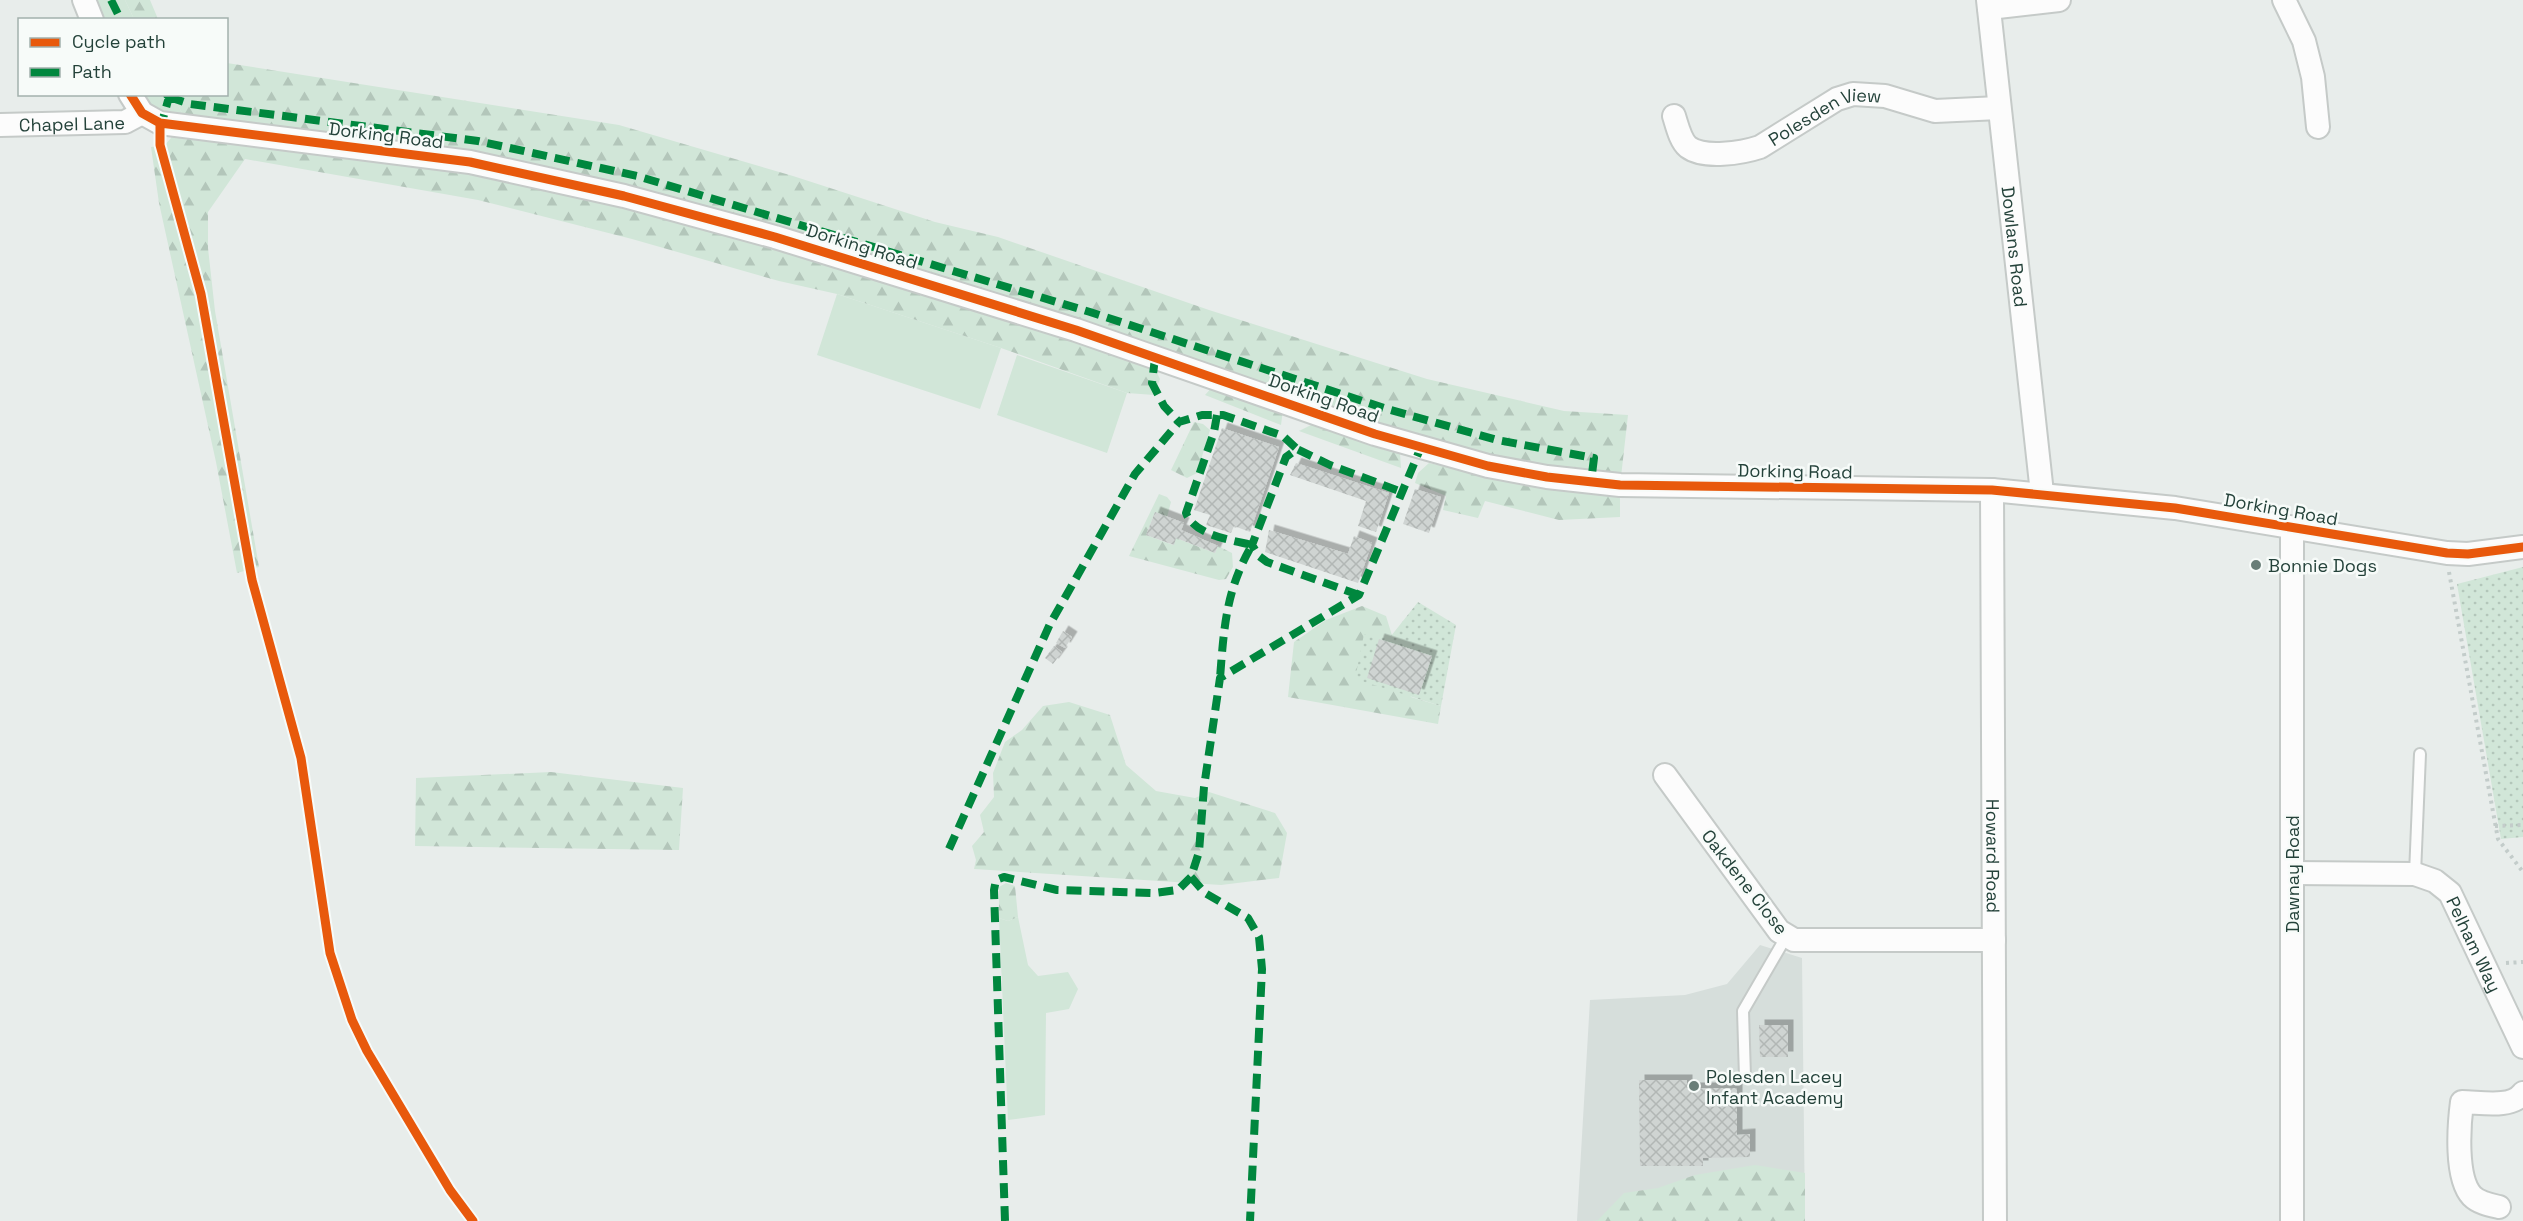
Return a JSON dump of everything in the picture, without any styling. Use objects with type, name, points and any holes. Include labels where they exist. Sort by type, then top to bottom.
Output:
[{"type":"street","points":[[84,0],[91,18]]},
{"type":"street","points":[[1989,4],[2059,0]]},
{"type":"street","points":[[2284,0],[2304,41],[2313,77],[2318,127]]},
{"type":"street","name":"Dowlans Road","points":[[1989,4],[1998,108],[2042,493]]},
{"type":"street","name":"Polesden View","points":[[1674,116],[1688,147],[1701,152],[1727,154],[1760,147],[1837,99],[1853,94],[1885,96],[1935,111],[1998,108]]},
{"type":"street","name":"Chapel Lane","points":[[0,125],[125,122],[136,104]]},
{"type":"street","name":"Dorking Road","points":[[136,104],[160,123],[470,162],[624,196],[809,247],[1076,330],[1375,434],[1488,466],[1547,477],[1620,485],[1992,490],[2042,493],[2175,508],[2447,553],[2477,553],[2523,547]]},
{"type":"street","name":"Howard Road","points":[[1992,490],[1995,1221]]},
{"type":"street","name":"Dawnay Road","points":[[2292,528],[2292,1221]]},
{"type":"street","name":"Oakdene Close","points":[[1665,776],[1779,931],[1786,937],[1794,940],[1994,940]]},
{"type":"street","name":"Pelham Way","points":[[2292,873],[2415,874],[2435,881],[2450,893],[2523,1047]]},
{"type":"street","points":[[2499,1207],[2473,1197],[2467,1187],[2463,1174],[2460,1144],[2462,1102],[2504,1103],[2515,1100],[2523,1093]]},
{"type":"lane","points":[[2415,874],[2420,754]]},
{"type":"lane","points":[[1745,1077],[1743,1011],[1786,937]]},
{"type":"path","points":[[2447,553],[2498,839],[2523,872]]},
{"type":"path","points":[[2495,826],[2523,825]]},
{"type":"shaded area","name":"Polesden Lacey Infant Academy","points":[[1760,945],[1802,958],[1805,1221],[1577,1221],[1590,1000],[1685,995],[1727,984]]},
{"type":"green space","points":[[93,0],[125,0],[134,18],[102,18]]},
{"type":"green space","points":[[125,0],[150,0],[158,18],[134,18]]},
{"type":"green space","points":[[228,63],[619,125],[793,176],[935,222],[998,237],[1209,310],[1427,379],[1564,411],[1628,415],[1621,477],[1543,471],[1441,446],[563,173],[456,148],[255,126],[183,115],[174,96],[228,96]]},
{"type":"green space","points":[[141,96],[174,96],[183,115],[158,110]]},
{"type":"green space","points":[[176,132],[469,169],[635,204],[1152,363],[1160,379],[1154,395],[1127,393],[1001,348],[837,294],[779,281],[632,239],[478,200],[245,159],[208,212],[208,248],[215,311],[259,567],[237,573],[216,462],[159,203],[151,147],[165,145]]},
{"type":"green space","points":[[837,294],[1001,348],[980,409],[817,355]]},
{"type":"green space","points":[[1017,355],[1127,393],[1107,453],[997,415]]},
{"type":"green space","points":[[1214,385],[1283,410],[1281,425],[1205,395]]},
{"type":"green space","points":[[1194,422],[1203,424],[1210,430],[1197,473],[1187,478],[1171,470]]},
{"type":"green space","points":[[1315,423],[1400,453],[1401,468],[1299,431]]},
{"type":"green space","points":[[1429,463],[1528,485],[1620,493],[1620,517],[1559,520],[1485,501],[1478,518],[1443,510],[1446,496],[1415,483],[1418,473]]},
{"type":"green space","points":[[1159,494],[1167,497],[1171,502],[1167,517],[1155,512],[1146,535],[1173,545],[1176,538],[1215,553],[1218,546],[1232,553],[1233,567],[1226,579],[1219,580],[1129,556]]},
{"type":"green space","points":[[2523,567],[2523,837],[2501,839],[2457,584]]},
{"type":"green space","points":[[1418,602],[1456,625],[1441,706],[1355,679],[1364,634],[1391,636]]},
{"type":"green space","points":[[1362,606],[1386,616],[1411,697],[1441,706],[1438,724],[1288,697],[1294,642],[1326,620]]},
{"type":"green space","points":[[1069,702],[1110,715],[1126,765],[1156,791],[1195,798],[1209,792],[1275,813],[1287,833],[1279,878],[1221,885],[974,869],[976,860],[972,846],[984,832],[980,815],[994,797],[993,773],[1005,742],[1022,730],[1043,706]]},
{"type":"green space","points":[[551,772],[683,788],[679,850],[415,846],[416,778]]},
{"type":"green space","points":[[1006,883],[1015,886],[1018,917],[1008,921],[999,918],[999,887]]},
{"type":"green space","points":[[1018,917],[1028,965],[1038,976],[1068,972],[1078,989],[1069,1009],[1046,1013],[1045,1115],[1008,1120],[999,918],[1008,921]]},
{"type":"green space","points":[[1755,1165],[1805,1173],[1805,1221],[1593,1221],[1598,1220],[1624,1193],[1658,1188],[1695,1175]]},
{"type":"building","points":[[1222,428],[1279,447],[1250,532],[1234,526],[1231,533],[1206,525],[1210,515],[1194,510]]},
{"type":"building","points":[[1296,463],[1389,493],[1376,532],[1358,526],[1366,501],[1290,475]]},
{"type":"building","points":[[1415,489],[1441,497],[1429,533],[1403,524]]},
{"type":"building","points":[[1155,512],[1184,523],[1181,530],[1218,546],[1215,553],[1176,538],[1174,545],[1146,535]]},
{"type":"building","points":[[1269,530],[1348,554],[1354,536],[1372,543],[1358,583],[1265,552]]},
{"type":"building","points":[[1063,631],[1072,637],[1065,648],[1056,643]]},
{"type":"building","points":[[1379,639],[1432,656],[1419,695],[1367,678]]},
{"type":"building","points":[[1054,646],[1062,652],[1053,664],[1045,658]]},
{"type":"building","points":[[1759,1025],[1788,1025],[1788,1057],[1760,1057]]},
{"type":"building","points":[[1639,1080],[1687,1080],[1687,1088],[1737,1088],[1737,1135],[1750,1134],[1750,1157],[1703,1158],[1703,1166],[1640,1166]]},
{"type":"marked path","points":[[111,0],[120,18]]},
{"type":"marked path","points":[[160,129],[168,96]]},
{"type":"marked path","points":[[169,97],[190,104],[478,141],[637,176],[1090,312],[1384,408],[1497,440],[1594,458],[1591,482]]},
{"type":"marked path","points":[[1155,358],[1152,383],[1164,406],[1179,422]]},
{"type":"marked path","points":[[949,849],[1050,624],[1135,474],[1179,422],[1202,415],[1223,415],[1283,436],[1297,449]]},
{"type":"marked path","points":[[1217,415],[1214,432],[1186,513],[1197,527],[1205,531],[1252,545],[1243,562],[1228,609],[1220,678]]},
{"type":"marked path","points":[[1005,1221],[994,890],[996,880],[1004,877],[1057,890],[1154,893],[1178,890],[1191,877],[1199,852],[1204,787],[1220,678],[1359,595],[1421,447]]},
{"type":"marked path","points":[[1359,595],[1267,562],[1259,556],[1252,545],[1286,457],[1297,449],[1330,465],[1402,492]]},
{"type":"marked path","points":[[1191,877],[1205,893],[1248,918],[1259,937],[1262,969],[1250,1221]]},
{"type":"cycle path","points":[[131,96],[142,113],[160,123],[470,162],[624,196],[775,237],[1076,330],[1375,434],[1488,466],[1547,477],[1620,485],[1992,490],[2175,508],[2447,553],[2468,554],[2523,547]]},
{"type":"cycle path","points":[[160,123],[160,145],[201,294],[252,580],[301,758],[330,953],[352,1020],[367,1051],[450,1190],[473,1221]]},
{"type":"place","name":"Bonnie Dogs","points":[[2256,565]]},
{"type":"place","name":"Polesden Lacey Infant Academy","points":[[1694,1086]]}]
